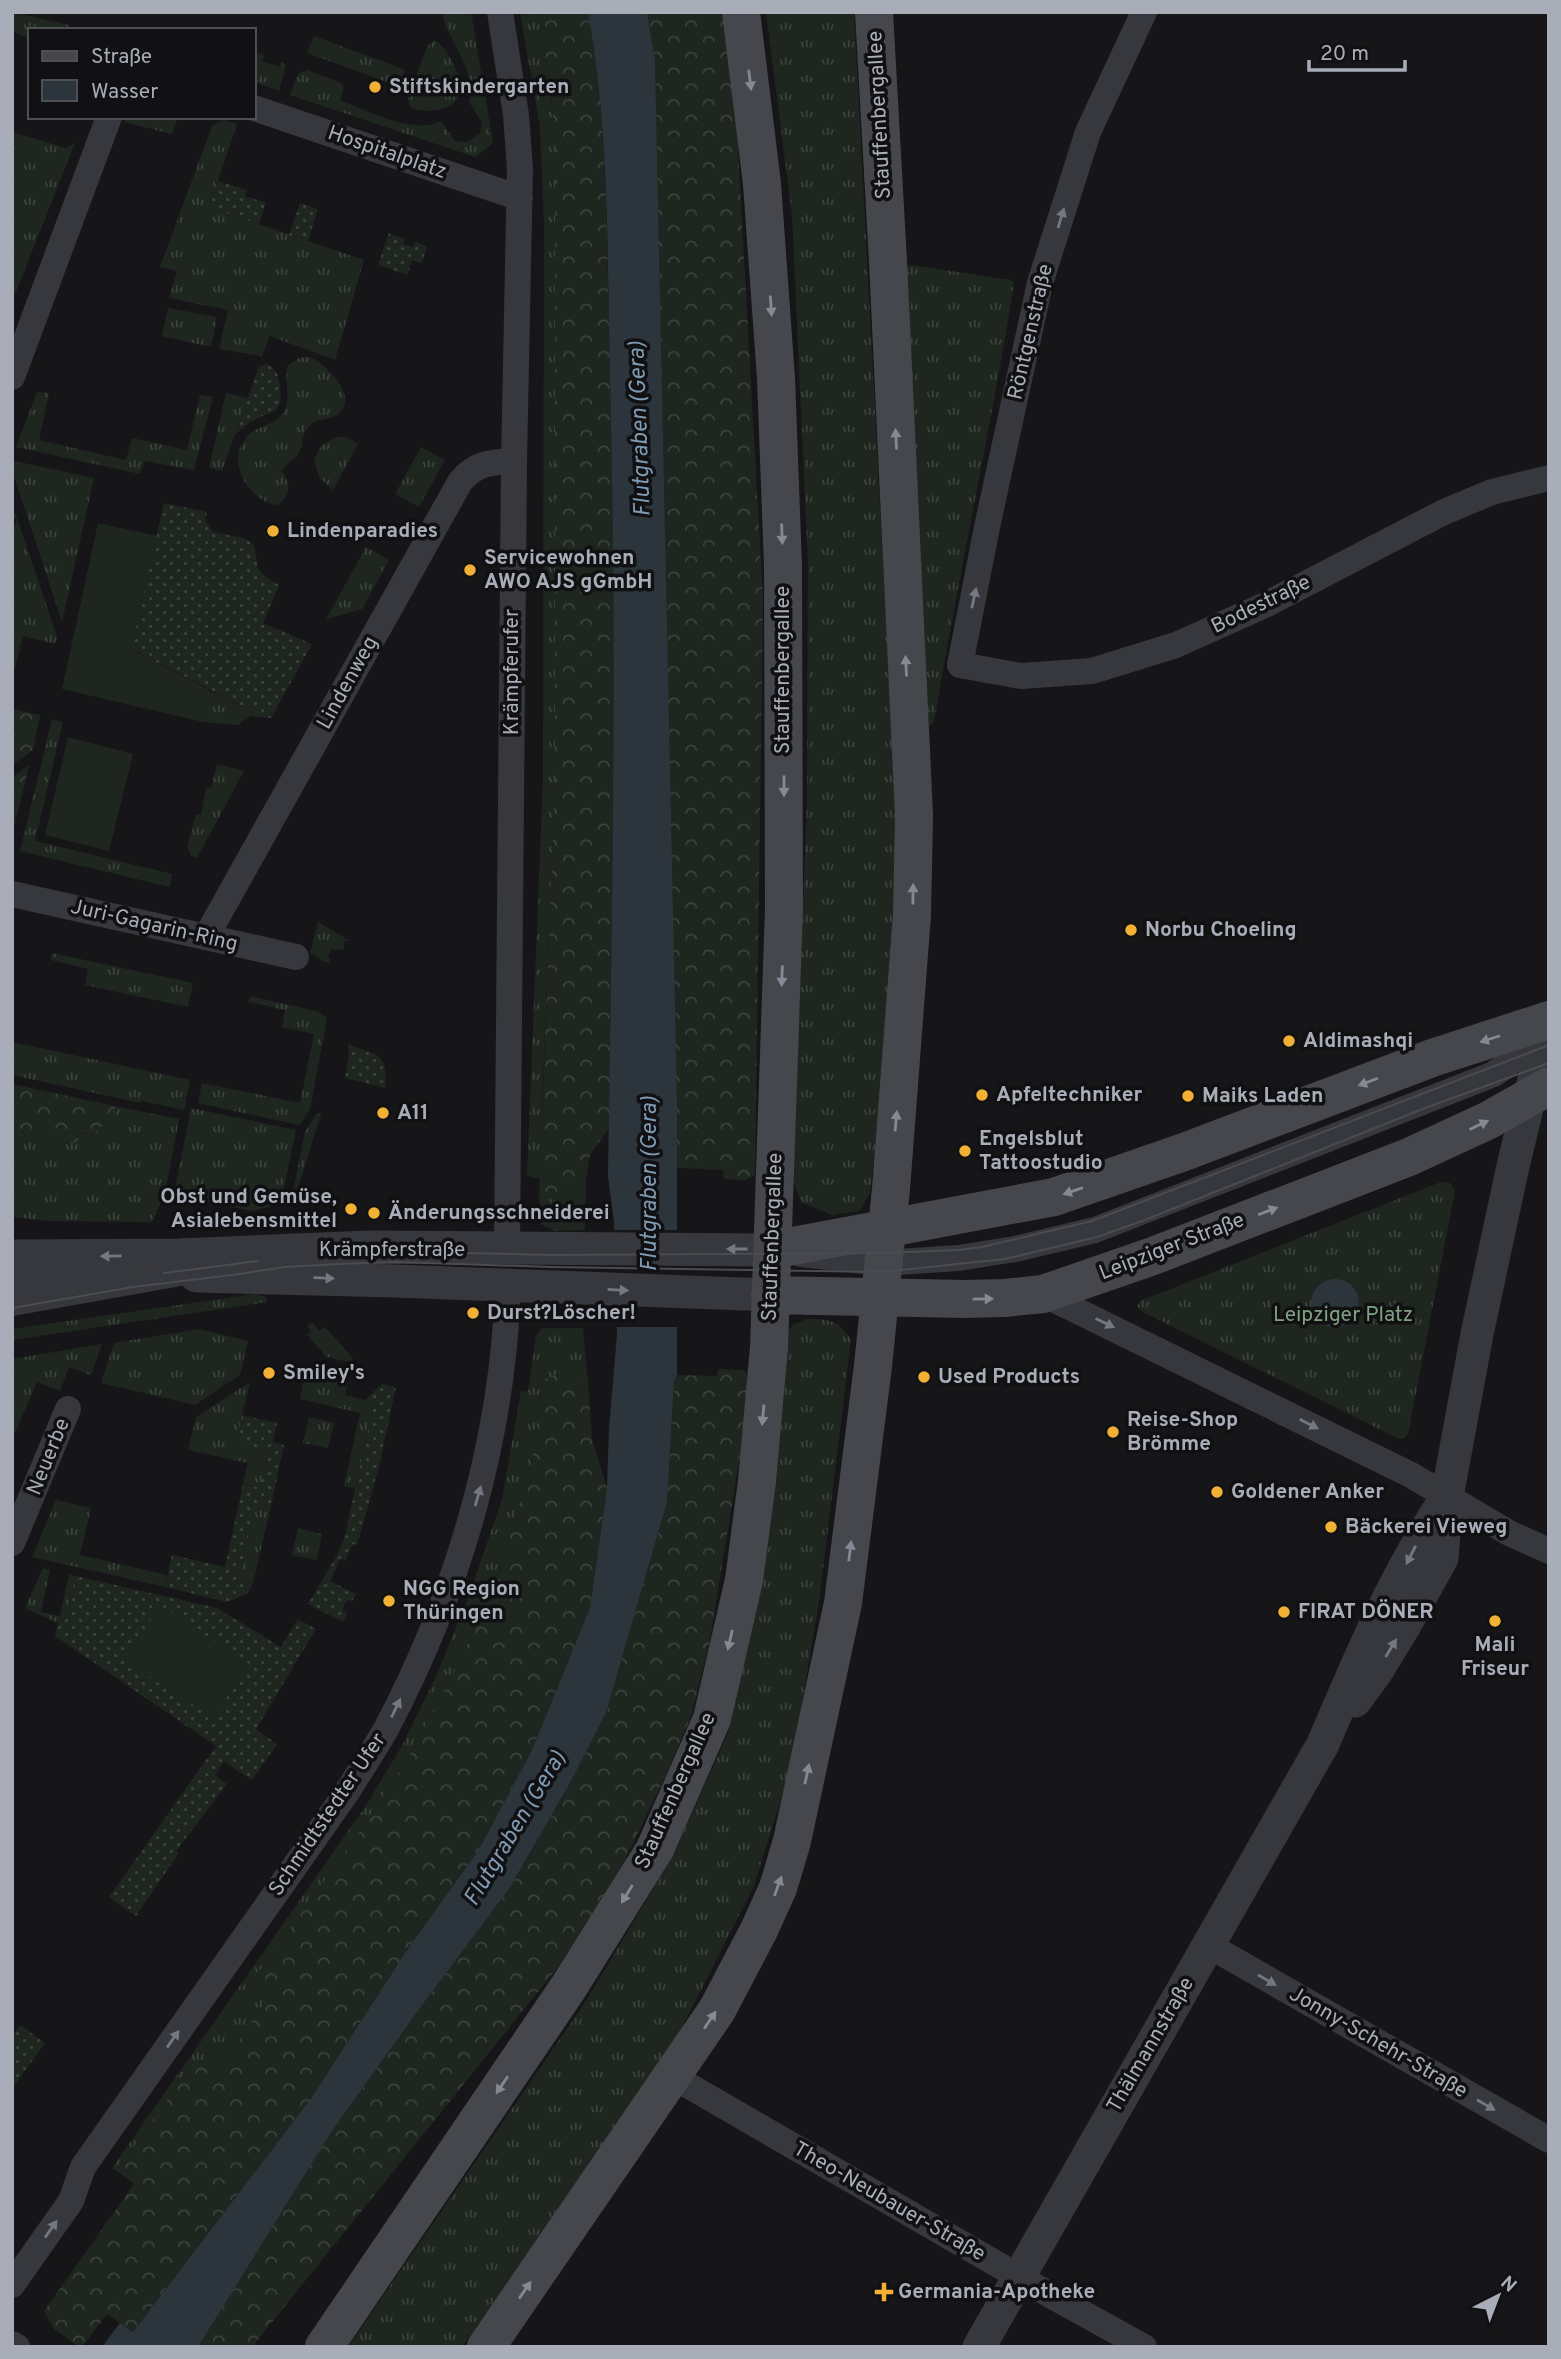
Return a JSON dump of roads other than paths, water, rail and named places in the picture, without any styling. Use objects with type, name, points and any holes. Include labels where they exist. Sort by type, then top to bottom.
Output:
[{"type":"main road","name":"Stauffenbergallee","points":[[324,2347],[568,1988],[655,1849],[712,1719],[744,1580],[757,1481],[769,1347],[784,908],[783,565],[776,378],[764,211],[741,12]]},
{"type":"main road","name":"Stauffenbergallee","points":[[486,2347],[717,2010],[759,1930],[778,1888],[792,1840],[843,1603],[883,1264],[912,915],[914,816],[874,12]]},
{"type":"main road","name":"Leipziger Straße","points":[[770,1295],[883,1264],[1054,1197],[1184,1152],[1432,1058],[1549,1019]]},
{"type":"main road","name":"Leipziger Straße","points":[[772,1250],[883,1264],[978,1299],[1043,1294],[1153,1256],[1409,1157],[1489,1120],[1539,1092]]},
{"type":"street","name":"Krämpferufer","points":[[499,12],[516,115],[520,198],[513,461],[507,1250]]},
{"type":"street","name":"Röntgenstraße","points":[[960,665],[1040,283],[1088,132],[1144,12]]},
{"type":"street","name":"Hospitalplatz","points":[[256,109],[520,198]]},
{"type":"street","points":[[12,377],[18,342],[108,119]]},
{"type":"street","name":"Lindenweg","points":[[206,937],[460,482],[474,468],[484,463],[513,461]]},
{"type":"street","name":"Bodestraße","points":[[960,665],[1021,676],[1092,671],[1176,645],[1265,605],[1444,512],[1492,492],[1549,478]]},
{"type":"street","name":"Juri-Gagarin-Ring","points":[[12,894],[296,957]]},
{"type":"street","points":[[1447,1497],[1477,1334],[1539,1092],[1549,1019]]},
{"type":"street","name":"Krämpferstraße","points":[[12,1256],[179,1255],[370,1247],[772,1250]]},
{"type":"street","points":[[12,1303],[329,1249]]},
{"type":"street","name":"Krämpferstraße","points":[[12,1280],[232,1275],[770,1295]]},
{"type":"street","name":"Schmidtstedter Ufer","points":[[12,2285],[71,2201],[83,2167],[347,1792],[385,1730],[419,1661],[450,1584],[480,1489],[503,1361],[508,1286]]},
{"type":"street","points":[[1043,1294],[1411,1475],[1509,1533],[1549,1551]]},
{"type":"street","name":"Neuerbe","points":[[12,1543],[68,1409]]},
{"type":"street","name":"Thälmannstraße","points":[[979,2347],[1323,1744],[1361,1652],[1416,1545],[1447,1497]]},
{"type":"street","name":"Jonny-Schehr-Straße","points":[[1208,1945],[1549,2140]]},
{"type":"street","name":"Theo-Neubauer-Straße","points":[[672,2076],[1144,2347]]},
{"type":"street","points":[[12,2344],[17,2347]]},
{"type":"water","name":"Flutgraben (Gera)","points":[[588,12],[647,12],[655,60],[677,1104],[677,1375],[674,1382],[667,1502],[606,1713],[570,1783],[509,1889],[332,2131],[198,2347],[102,2347],[120,2323],[133,2332],[312,2097],[405,1953],[478,1851],[531,1752],[590,1608],[607,1488],[617,1335],[614,1222],[608,1177],[613,679],[608,242],[600,103]]},
{"type":"water","points":[[1335,1279],[1352,1286],[1359,1303],[1352,1320],[1335,1327],[1318,1320],[1311,1303],[1318,1286]]},
{"type":"tram line","points":[[461,1253],[884,1253],[982,1247],[1092,1221],[1549,1045]]},
{"type":"tram line","points":[[12,1308],[133,1287],[285,1267],[338,1264],[396,1262],[882,1272],[1005,1259],[1097,1237],[1145,1220],[1425,1108],[1549,1063]]},
{"type":"tram line","points":[[164,1273],[258,1261]]},
{"type":"place","name":"Stiftskindergarten","points":[[375,87]]},
{"type":"place","name":"Lindenparadies","points":[[273,531]]},
{"type":"place","name":"Servicewohnen AWO AJS gGmbH","points":[[470,570]]},
{"type":"place","name":"Norbu Choeling","points":[[1131,930]]},
{"type":"place","name":"Aldimashqi","points":[[1289,1041]]},
{"type":"place","name":"Apfeltechniker","points":[[982,1095]]},
{"type":"place","name":"Maiks Laden","points":[[1188,1096]]},
{"type":"place","name":"A11","points":[[383,1113]]},
{"type":"place","name":"Engelsblut Tattoostudio","points":[[965,1151]]},
{"type":"place","name":"Obst und Gemüse, Asialebensmittel","points":[[351,1209]]},
{"type":"place","name":"Änderungsschneiderei","points":[[374,1213]]},
{"type":"place","name":"Durst?Löscher!","points":[[473,1313]]},
{"type":"place","name":"Smiley's","points":[[269,1373]]},
{"type":"place","name":"Used Products","points":[[924,1377]]},
{"type":"place","name":"Reise-Shop Brömme","points":[[1113,1432]]},
{"type":"place","name":"Goldener Anker","points":[[1217,1492]]},
{"type":"place","name":"Bäckerei Vieweg","points":[[1331,1527]]},
{"type":"place","name":"NGG Region Thüringen","points":[[389,1601]]},
{"type":"place","name":"FIRAT DÖNER","points":[[1284,1612]]},
{"type":"place","name":"Mali Friseur","points":[[1495,1621]]},
{"type":"place","name":"Germania-Apotheke","points":[[884,2292]]},
{"type":"park label","name":"Leipziger Platz","points":[[1343,1315]]}]
